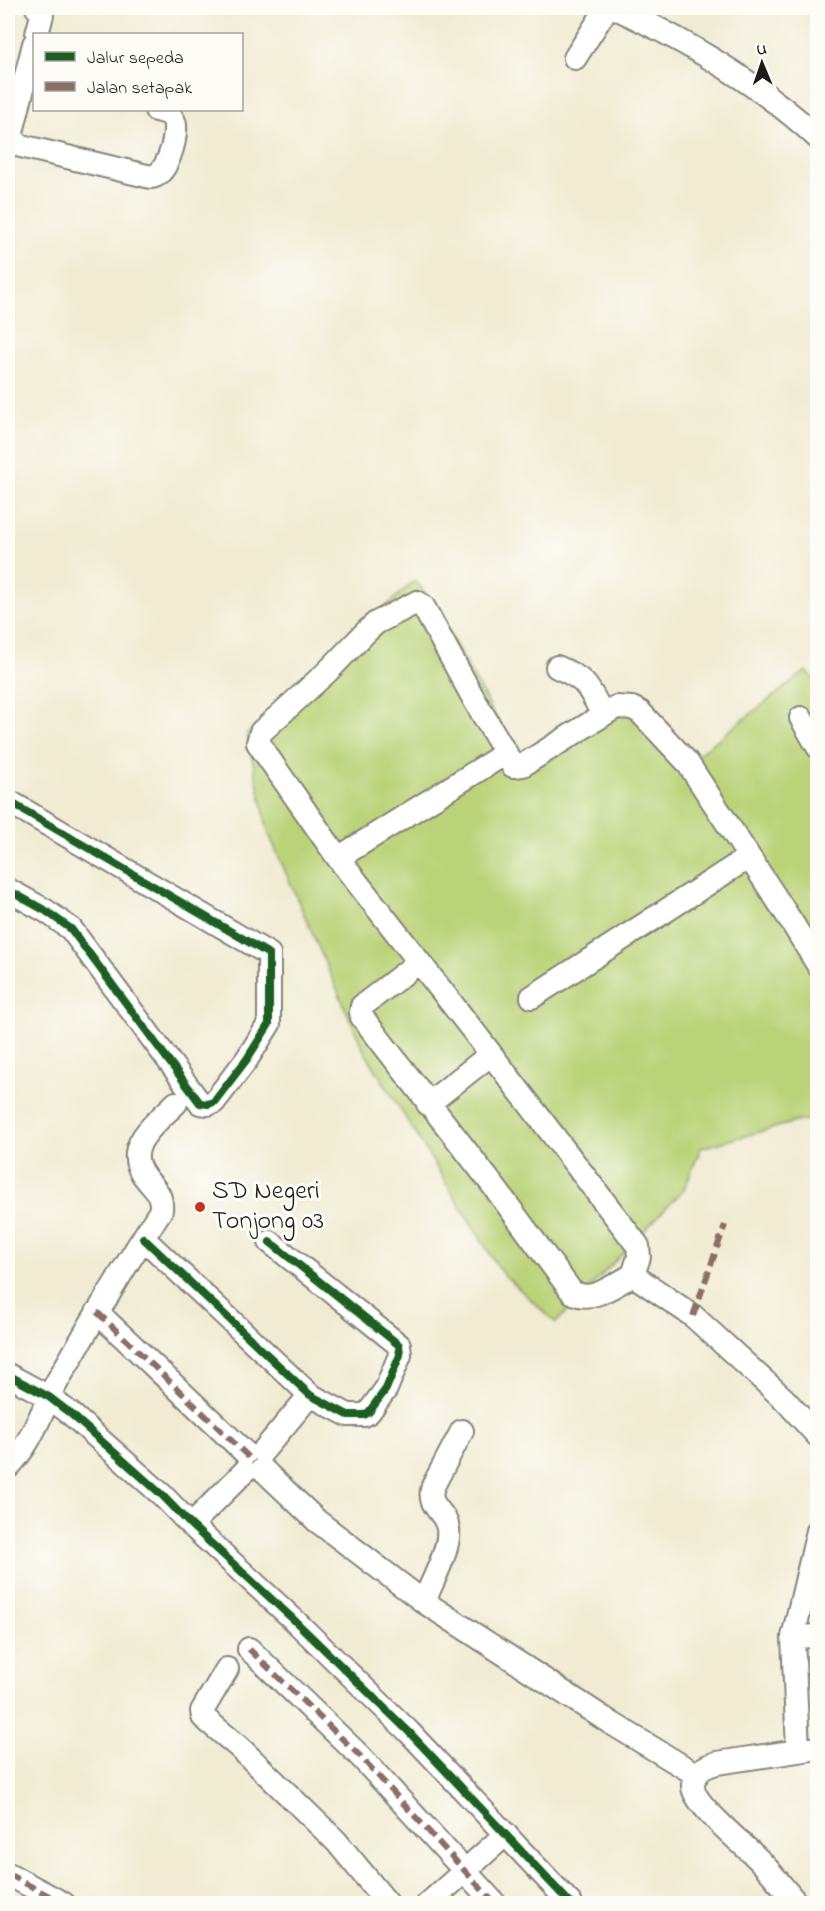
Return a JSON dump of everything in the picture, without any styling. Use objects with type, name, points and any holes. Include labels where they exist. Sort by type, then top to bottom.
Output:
[{"type":"street","points":[[37,8],[42,15],[37,33]]},
{"type":"street","points":[[575,58],[607,8]]},
{"type":"street","points":[[616,8],[648,23],[749,83],[818,138]]},
{"type":"street","points":[[33,47],[23,72],[12,132],[14,140],[21,146],[98,166],[157,177],[162,173],[169,158],[175,125],[170,114],[160,111]]},
{"type":"street","points":[[419,962],[365,1004],[361,1012],[362,1017],[495,1188],[572,1292],[591,1296],[633,1275],[639,1257],[638,1246],[419,962],[338,858],[257,741],[261,732],[327,672],[376,623],[414,602],[420,603],[513,766],[523,765],[616,707],[632,708],[640,712],[687,762],[818,965]]},
{"type":"street","points":[[557,667],[581,678],[586,683],[603,715]]},
{"type":"street","points":[[801,718],[818,747]]},
{"type":"street","points":[[338,858],[506,753]]},
{"type":"street","points":[[8,801],[269,954],[268,1024],[247,1059],[214,1102],[200,1103],[71,929],[46,911],[8,890]]},
{"type":"street","points":[[532,997],[749,856]]},
{"type":"street","points":[[428,1104],[490,1055]]},
{"type":"street","points":[[8,1467],[22,1451],[49,1397],[97,1312],[161,1210],[162,1200],[158,1192],[137,1167],[136,1152],[151,1129],[176,1103]]},
{"type":"street","points":[[143,1238],[310,1395],[348,1415],[363,1415],[369,1412],[386,1389],[400,1355],[396,1342],[270,1242]]},
{"type":"street","points":[[633,1275],[693,1316],[784,1399],[818,1436]]},
{"type":"street","points":[[97,1312],[316,1521],[424,1602],[592,1711],[697,1775]]},
{"type":"street","points":[[8,1375],[49,1397],[93,1432],[292,1618],[375,1699],[571,1904]]},
{"type":"street","points":[[191,1525],[254,1462],[310,1395]]},
{"type":"street","points":[[424,1602],[448,1538],[448,1525],[432,1503],[430,1496],[462,1431]]},
{"type":"street","points":[[797,1904],[760,1861],[701,1803],[693,1789],[697,1775],[703,1768],[717,1763],[808,1749],[793,1637],[818,1531]]},
{"type":"street","points":[[793,1637],[818,1636]]},
{"type":"street","points":[[249,1649],[360,1756],[495,1904]]},
{"type":"street","points":[[227,1670],[202,1711],[203,1717],[240,1748],[336,1841],[388,1904]]},
{"type":"street","points":[[428,1904],[506,1834]]},
{"type":"street","points":[[8,1874],[64,1904]]},
{"type":"green space","points":[[415,580],[431,601],[520,761],[619,701],[636,697],[691,760],[806,671],[818,681],[817,1119],[799,1121],[701,1148],[684,1189],[556,1323],[501,1272],[363,1049],[268,832],[247,734]]},
{"type":"marked path","points":[[693,1316],[725,1225]]},
{"type":"marked path","points":[[97,1312],[254,1462]]},
{"type":"marked path","points":[[249,1649],[360,1756],[495,1904]]},
{"type":"marked path","points":[[8,1874],[64,1904]]},
{"type":"cycle path","points":[[8,801],[269,954],[269,1024],[247,1059],[214,1102],[200,1103],[71,929],[46,911],[8,890]]},
{"type":"cycle path","points":[[143,1238],[310,1395],[348,1415],[364,1415],[369,1412],[386,1389],[400,1355],[399,1345],[270,1242]]},
{"type":"cycle path","points":[[8,1375],[49,1397],[71,1414],[162,1495],[409,1732],[571,1904]]},
{"type":"place","name":"SD Negeri Tonjong 03","points":[[200,1207]]}]
